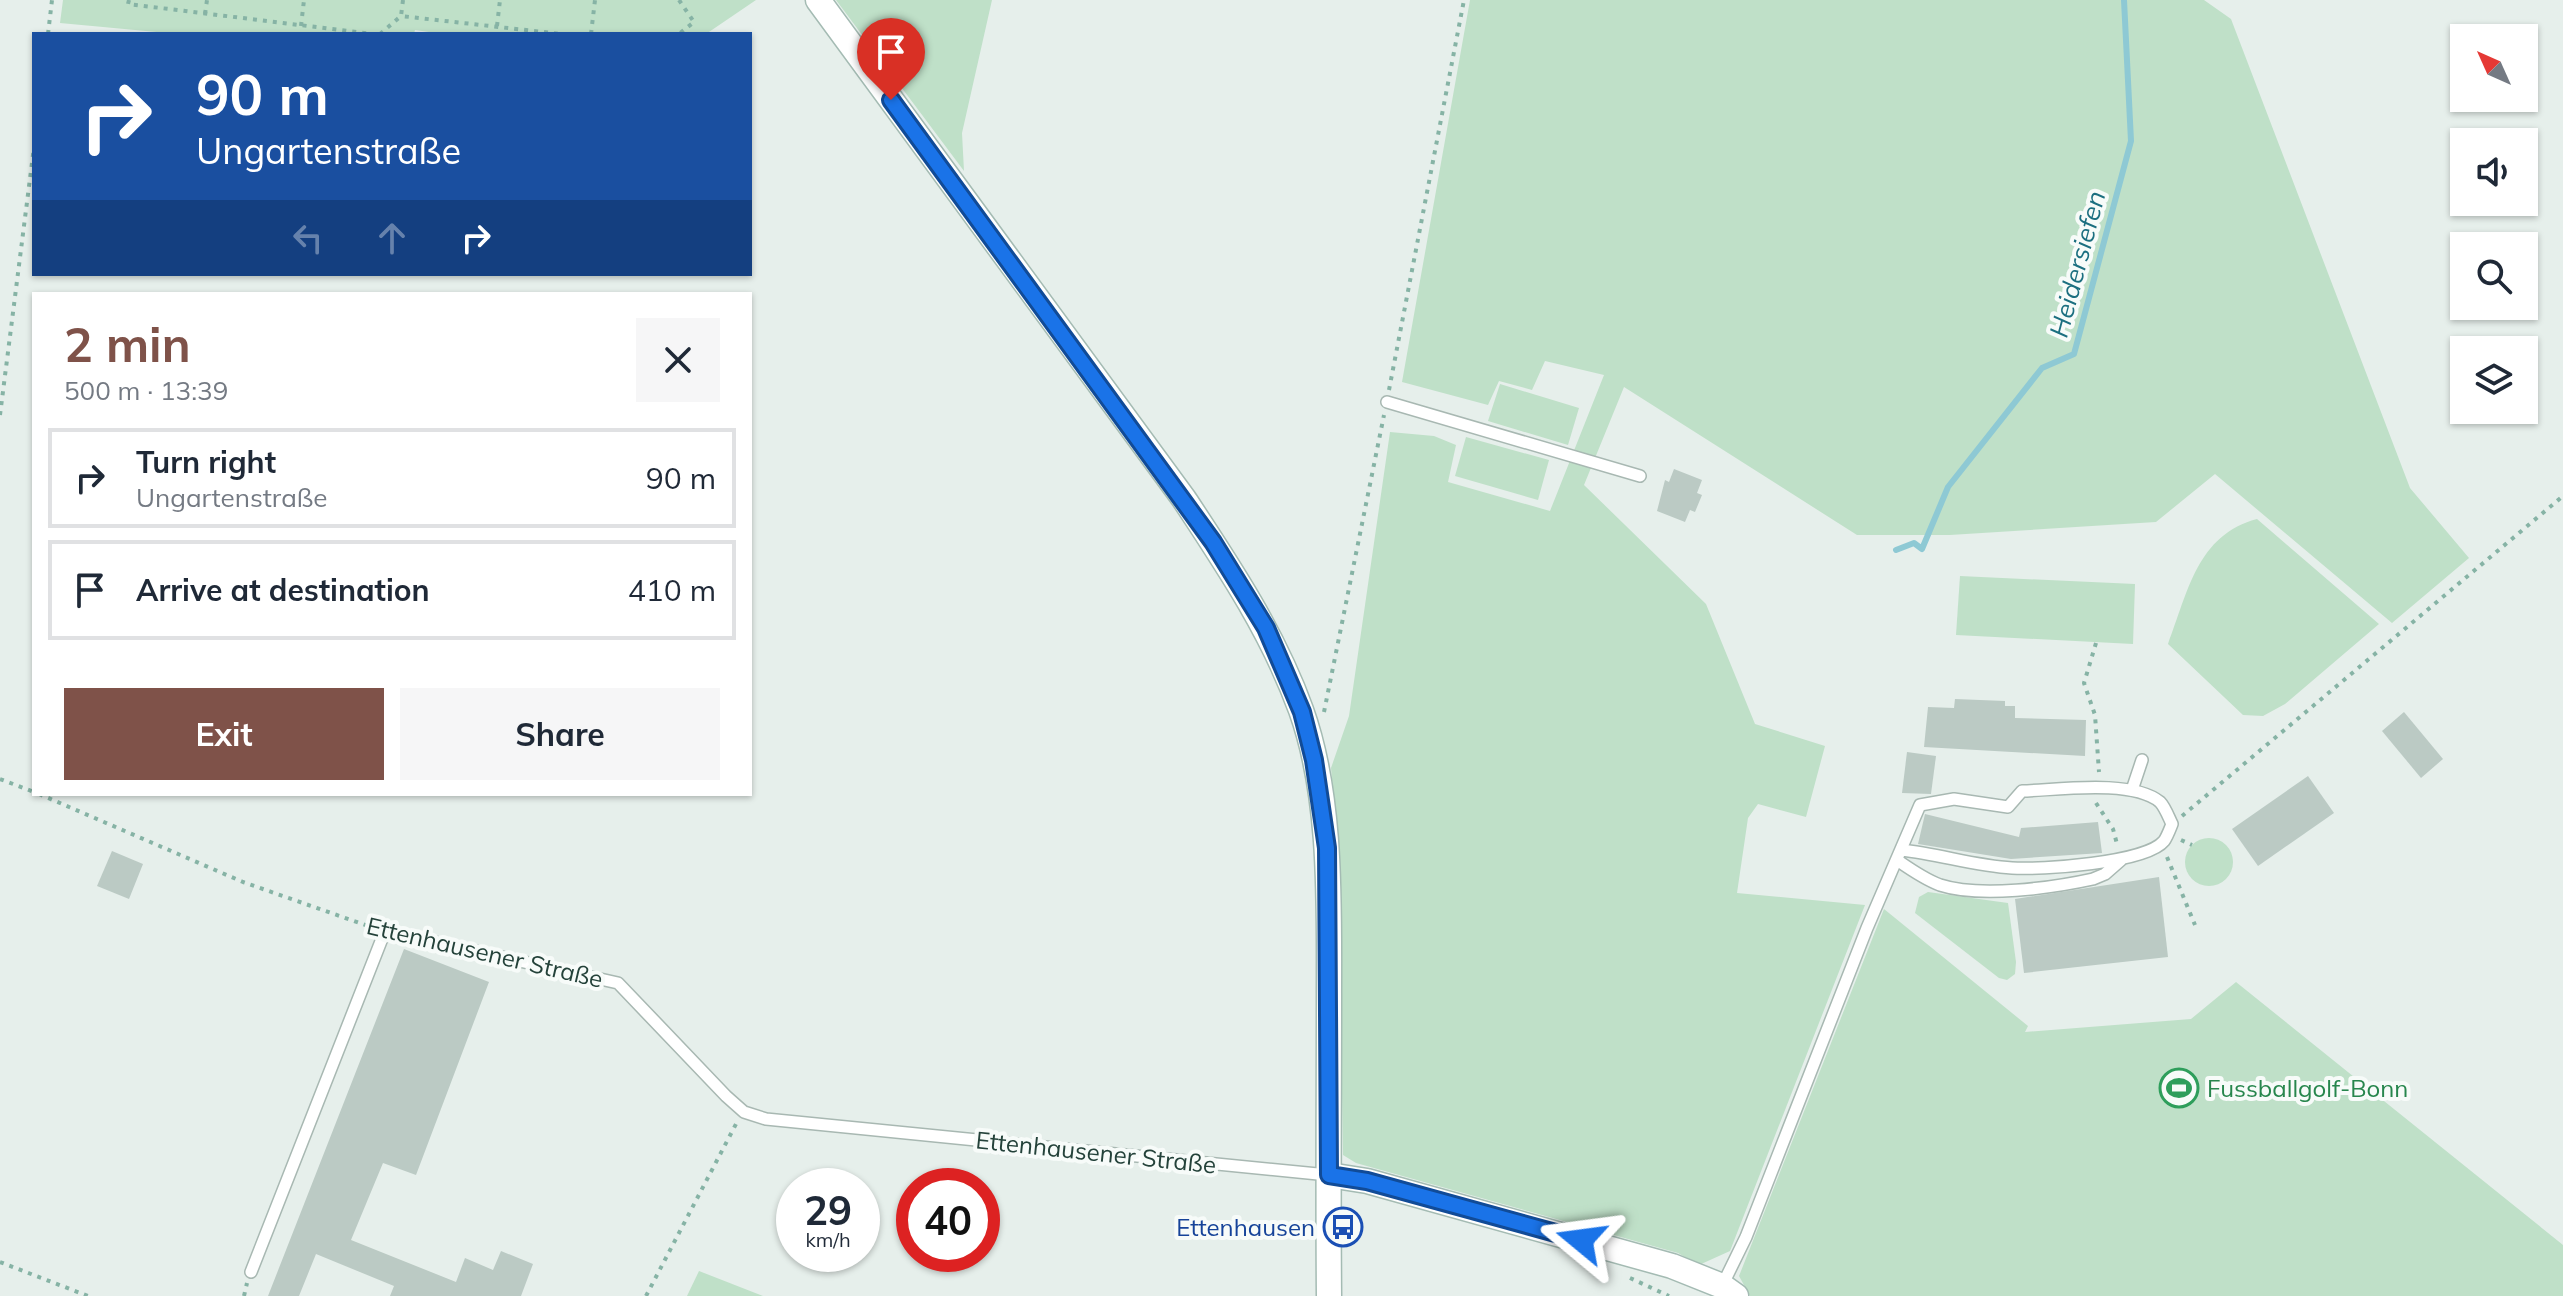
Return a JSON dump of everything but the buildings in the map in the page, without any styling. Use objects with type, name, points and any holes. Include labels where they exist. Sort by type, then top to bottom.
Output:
[{"type":"street","points":[[818,0],[1184,499],[1266,628],[1302,712],[1314,760],[1327,848],[1329,1296]]},
{"type":"street","points":[[1329,1175],[1367,1181],[1672,1266],[1729,1291]]},
{"type":"lane","points":[[1387,402],[1640,476]]},
{"type":"lane","points":[[2132,790],[2142,760]]},
{"type":"lane","points":[[1729,1291],[1746,1237],[1867,928],[1920,805],[1954,799],[2008,807],[2022,791],[2099,787],[2132,790],[2161,803],[2172,824],[2159,845],[2122,859],[2014,869],[1936,853],[1899,855]]},
{"type":"lane","points":[[1899,855],[1922,877],[1942,886],[2005,892],[2093,879],[2105,874],[2122,859]]},
{"type":"lane","name":"Ettenhausener Straße","points":[[385,931],[618,983],[744,1112],[766,1119],[1329,1175]]},
{"type":"lane","points":[[251,1272],[385,931]]},
{"type":"path","points":[[48,32],[52,0]]},
{"type":"path","points":[[129,0],[128,4],[355,32]]},
{"type":"path","points":[[205,14],[207,0]]},
{"type":"path","points":[[301,26],[304,0]]},
{"type":"path","points":[[382,32],[401,16],[403,0]]},
{"type":"path","points":[[497,26],[500,0]]},
{"type":"path","points":[[591,32],[595,0]]},
{"type":"path","points":[[679,0],[694,22],[682,32]]},
{"type":"path","points":[[1324,713],[1464,0]]},
{"type":"path","points":[[401,16],[545,32]]},
{"type":"path","points":[[0,415],[32,163]]},
{"type":"path","points":[[2172,824],[2563,496]]},
{"type":"path","points":[[2096,643],[2084,683],[2095,715],[2099,787]]},
{"type":"path","name":"Ettenhausener Straße","points":[[0,779],[32,791]]},
{"type":"path","points":[[2084,789],[2103,810],[2113,829],[2122,859]]},
{"type":"path","name":"Ettenhausener Straße","points":[[43,796],[243,882],[385,931]]},
{"type":"path","points":[[2159,845],[2188,903],[2195,925]]},
{"type":"path","points":[[646,1296],[729,1133],[744,1112]]},
{"type":"path","points":[[0,1262],[88,1296]]},
{"type":"green space","points":[[63,0],[756,0],[709,32],[157,32],[60,23]]},
{"type":"green space","points":[[836,0],[992,0],[962,133],[964,171]]},
{"type":"green space","points":[[1470,0],[2204,0],[2231,19],[2410,488],[2469,558],[2392,623],[2215,474],[2156,522],[1950,535],[1857,535],[1624,387],[1584,485],[1706,604],[1755,724],[1825,746],[1806,817],[1758,804],[1748,818],[1737,893],[1865,905],[1730,1251],[1699,1265],[1678,1253],[1356,1163],[1343,1155],[1338,841],[1331,768],[1349,716],[1390,432],[1434,436],[1456,445],[1448,482],[1550,511],[1604,375],[1545,361],[1532,390],[1499,381],[1488,405],[1402,382]]},
{"type":"green space","points":[[1500,384],[1579,408],[1568,445],[1488,421]]},
{"type":"green space","points":[[1466,437],[1549,460],[1538,500],[1455,476]]},
{"type":"green space","points":[[2257,519],[2379,624],[2285,704],[2263,716],[2243,715],[2168,644],[2189,586],[2208,552],[2237,527]]},
{"type":"green space","points":[[1960,576],[2135,584],[2133,644],[1956,635]]},
{"type":"green space","points":[[2209,838],[2218,839],[2226,845],[2232,853],[2232,871],[2226,879],[2218,885],[2209,886],[2200,885],[2192,879],[2186,871],[2185,862],[2186,853],[2192,845],[2200,839]]},
{"type":"green space","points":[[1928,892],[2008,903],[2015,974],[2007,980],[1999,978],[1915,913],[1919,897]]},
{"type":"green space","name":"Fussballgolf-Bonn","points":[[1884,909],[2028,1026],[2025,1032],[2191,1019],[2236,982],[2563,1245],[2563,1296],[1750,1296],[1739,1276]]},
{"type":"green space","points":[[699,1271],[763,1296],[687,1296]]},
{"type":"waterway","name":"Heidersiefen","points":[[1896,550],[1914,543],[1922,549],[1948,487],[2042,368],[2074,354],[2131,141],[2124,0]]},
{"type":"place","name":"Fussballgolf-Bonn","points":[[2179,1088]]},
{"type":"place","name":"Ettenhausen","points":[[1343,1227]]},
{"type":"route","points":[[891,100],[1213,542],[1266,628],[1302,712],[1314,760],[1327,848],[1329,1175],[1367,1181],[1581,1240]]}]
